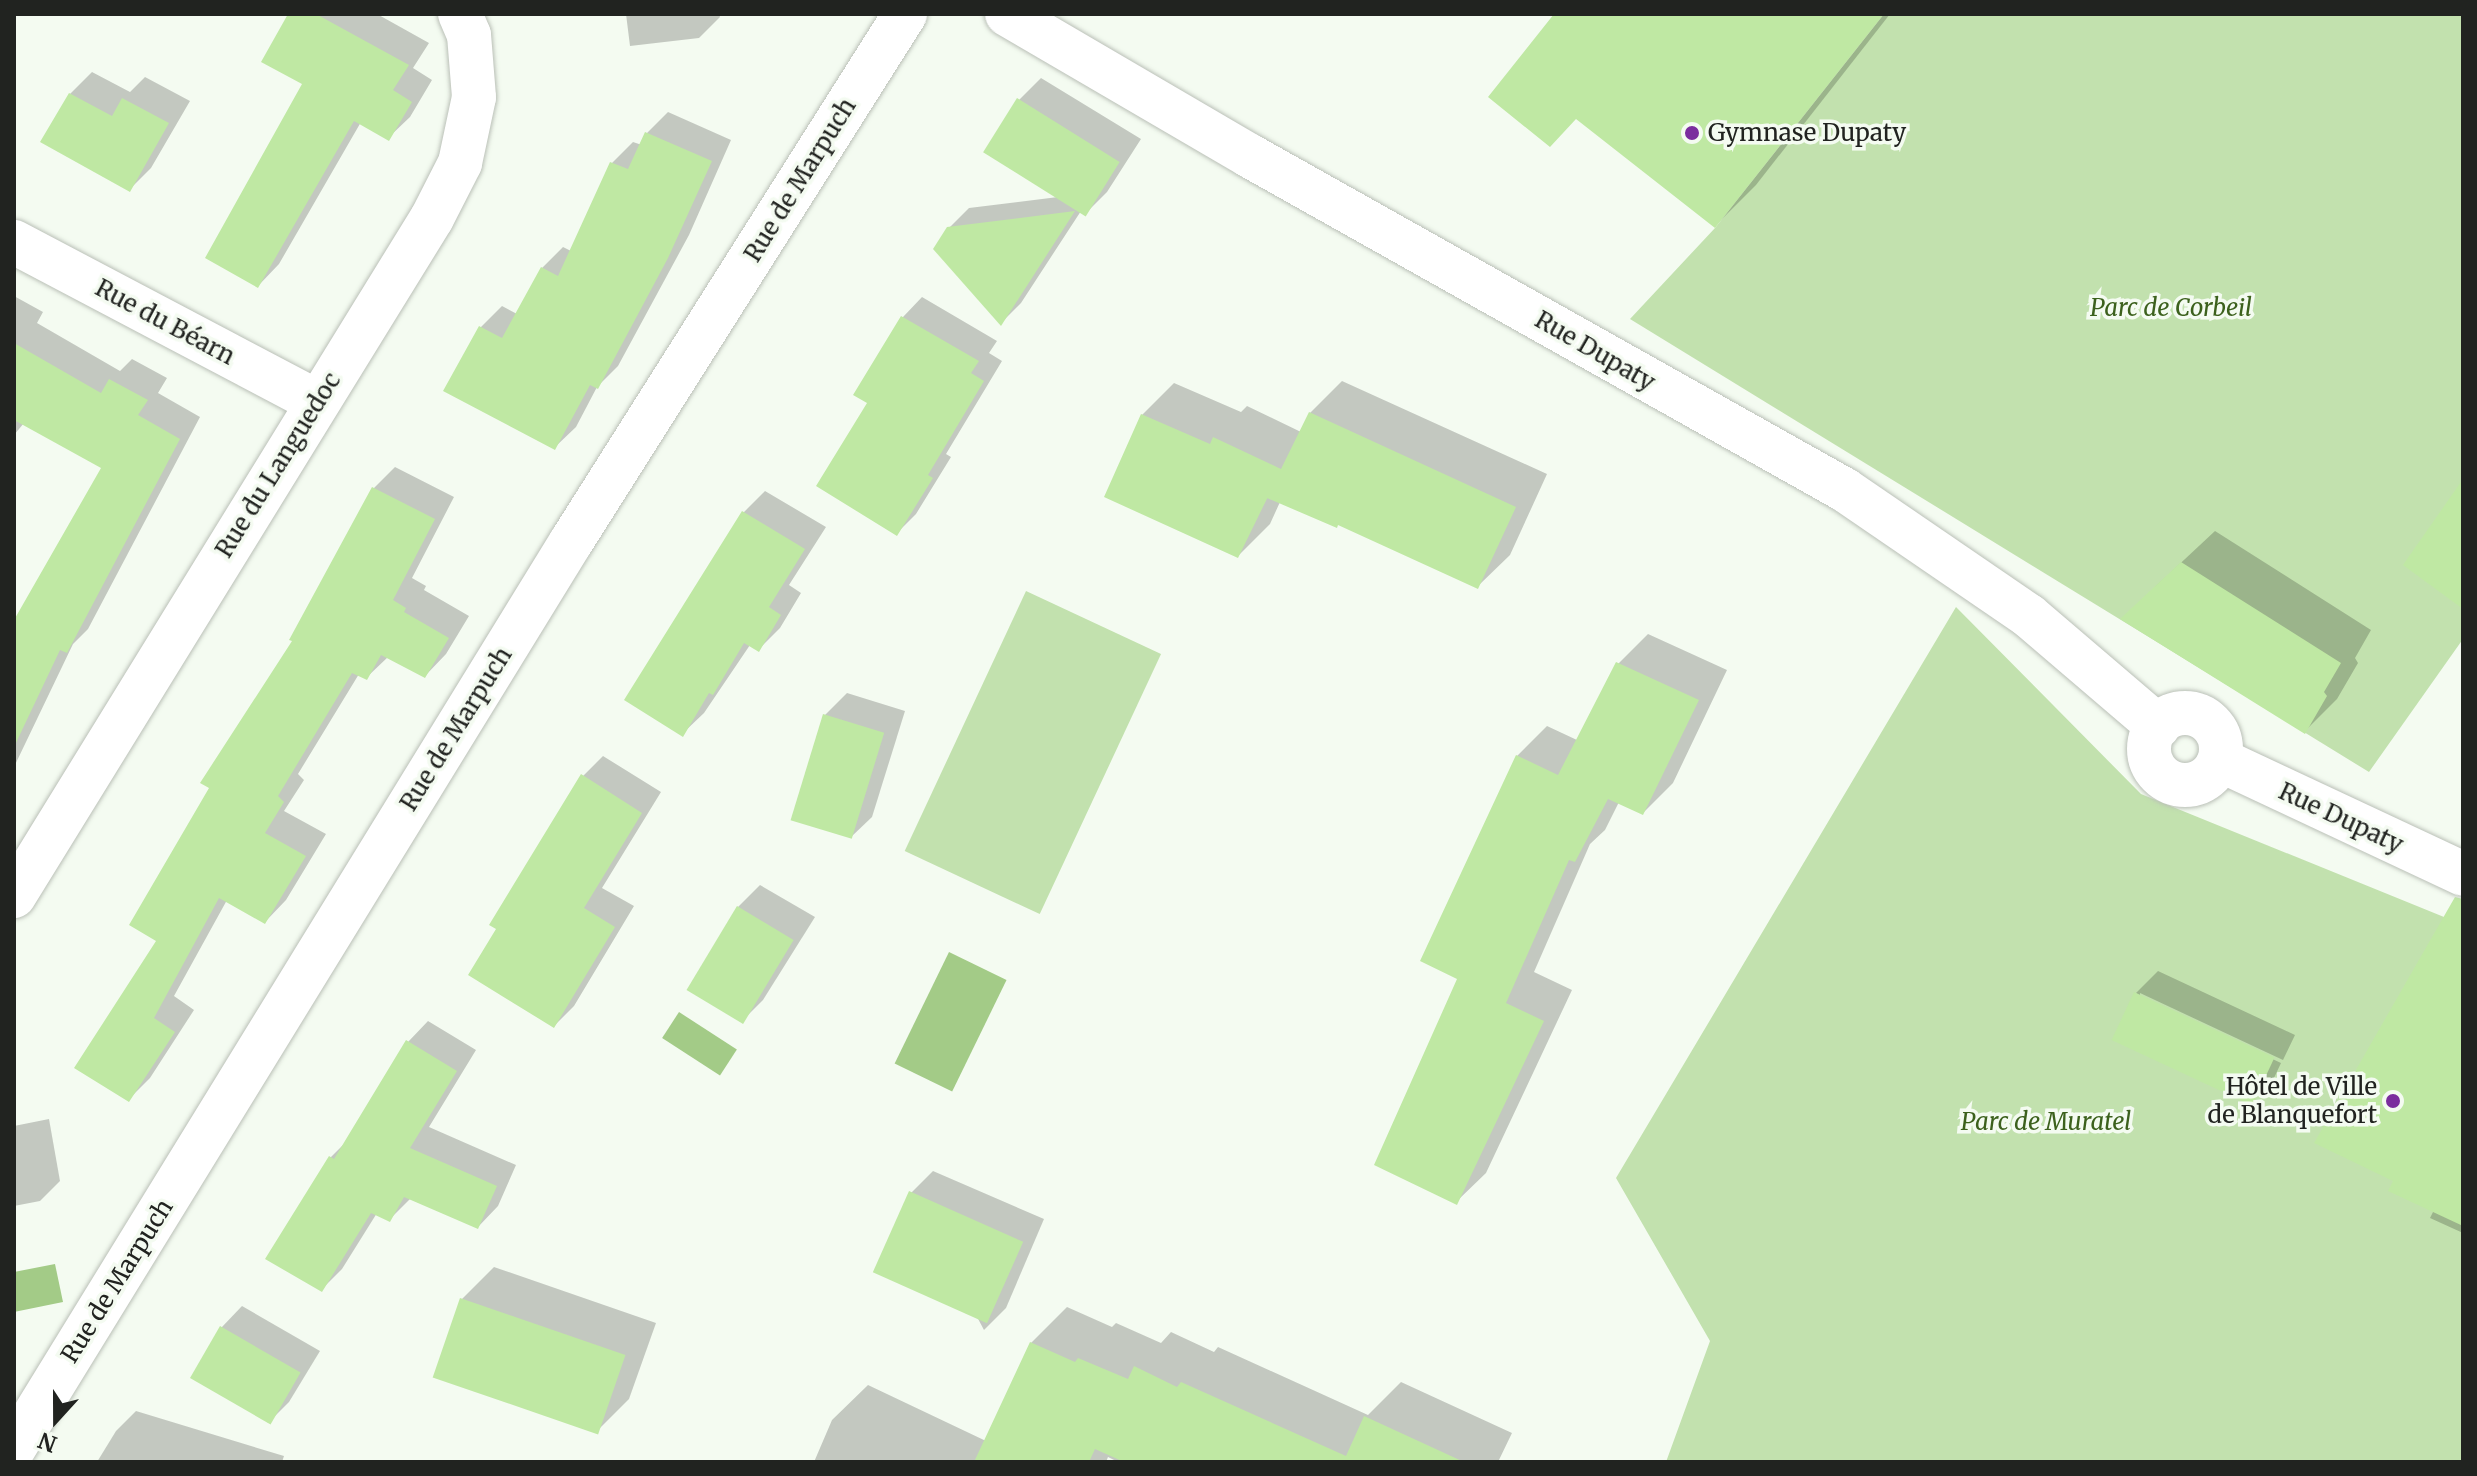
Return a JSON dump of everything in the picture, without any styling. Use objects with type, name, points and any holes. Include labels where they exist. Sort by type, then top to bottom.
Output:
[{"type":"street","name":"Rue du Languedoc","points":[[14,896],[432,218],[460,163],[474,97],[469,35],[460,14]]},
{"type":"street","name":"Rue de Marpuch","points":[[14,1448],[563,556],[905,14]]},
{"type":"street","name":"Rue Dupaty","points":[[1007,14],[1290,178],[1845,490],[2029,616],[2158,726],[2178,714],[2201,717],[2218,734],[2220,760],[2463,874]]},
{"type":"street","name":"Rue du Béarn","points":[[14,242],[317,402]]},
{"type":"green space","name":"Parc de Corbeil","points":[[1884,14],[2463,14],[2463,639],[2369,772],[1630,319],[1715,228]]},
{"type":"green space","points":[[1026,591],[1161,654],[1040,914],[905,851]]},
{"type":"green space","name":"Parc de Muratel","points":[[1956,607],[2141,794],[2444,917],[2463,930],[2463,1462],[1666,1462],[1710,1341],[1616,1178]]},
{"type":"shaded area","points":[[949,952],[1007,980],[952,1092],[895,1063]]},
{"type":"shaded area","points":[[679,1012],[737,1050],[720,1076],[662,1038]]},
{"type":"shaded area","points":[[55,1264],[63,1302],[14,1312],[14,1272]]},
{"type":"building","points":[[288,14],[316,14],[409,65],[393,90],[412,102],[389,141],[354,121],[258,288],[205,258],[302,84],[261,62]]},
{"type":"building","name":"Gymnase Dupaty","points":[[1554,14],[1884,14],[1715,228],[1576,119],[1550,147],[1488,97]]},
{"type":"building","points":[[69,93],[112,116],[122,98],[169,123],[130,192],[40,142]]},
{"type":"building","points":[[1017,98],[1120,162],[1086,216],[983,152]]},
{"type":"building","points":[[645,132],[712,161],[668,258],[598,389],[590,385],[555,450],[443,391],[479,326],[502,338],[541,267],[558,276],[610,162],[628,169]]},
{"type":"building","points":[[1075,211],[1001,326],[933,249],[947,227]]},
{"type":"building","points":[[901,316],[979,361],[971,373],[984,381],[928,475],[933,478],[897,536],[816,486],[867,403],[853,395]]},
{"type":"building","points":[[14,343],[101,393],[109,379],[148,400],[138,415],[180,439],[67,653],[60,650],[14,747],[14,620],[101,468],[14,420]]},
{"type":"building","points":[[1309,412],[1516,507],[1478,589],[1338,525],[1337,528],[1267,498],[1238,558],[1104,497],[1141,414],[1210,444],[1213,437],[1281,469]]},
{"type":"building","points":[[2463,479],[2463,609],[2403,565]]},
{"type":"building","points":[[372,487],[435,519],[393,600],[406,608],[404,612],[449,638],[425,678],[381,655],[367,680],[352,673],[278,796],[284,802],[265,833],[306,856],[265,924],[219,898],[154,1018],[175,1032],[129,1102],[74,1068],[156,941],[129,925],[209,788],[200,783],[292,641],[289,640]]},
{"type":"building","points":[[742,511],[805,549],[769,607],[781,615],[759,652],[744,643],[683,737],[624,700]]},
{"type":"building","points":[[2181,562],[2341,663],[2324,692],[2327,696],[2305,734],[2120,619]]},
{"type":"building","points":[[1616,662],[1699,700],[1643,815],[1608,799],[1575,862],[1569,860],[1506,1003],[1544,1021],[1457,1205],[1374,1165],[1457,979],[1420,961],[1516,755],[1558,775]]},
{"type":"building","points":[[823,714],[884,733],[852,839],[791,820]]},
{"type":"building","points":[[581,774],[642,813],[584,908],[615,927],[554,1028],[468,975],[496,929],[489,925]]},
{"type":"building","name":"Hôtel de Ville de Blanquefort","points":[[2455,897],[2463,899],[2463,1226],[2388,1191],[2393,1181],[2314,1143]]},
{"type":"building","points":[[737,906],[794,940],[743,1024],[687,990]]},
{"type":"building","points":[[2134,992],[2274,1058],[2252,1106],[2112,1040]]},
{"type":"building","points":[[406,1040],[457,1071],[410,1148],[497,1186],[478,1229],[404,1197],[390,1222],[371,1213],[322,1292],[265,1259],[329,1156],[334,1159]]},
{"type":"building","points":[[909,1191],[1023,1242],[987,1323],[873,1272]]},
{"type":"building","points":[[460,1298],[625,1355],[598,1434],[433,1377]]},
{"type":"building","points":[[220,1326],[301,1372],[271,1424],[190,1378]]},
{"type":"building","points":[[1030,1342],[1075,1362],[1078,1358],[1128,1379],[1134,1366],[1177,1387],[1181,1382],[1346,1456],[1364,1416],[1464,1462],[1124,1462],[1095,1449],[1089,1462],[974,1462]]},
{"type":"place","name":"Gymnase Dupaty","points":[[1692,133]]},
{"type":"place","name":"Hôtel de Ville de Blanquefort","points":[[2393,1101]]}]
